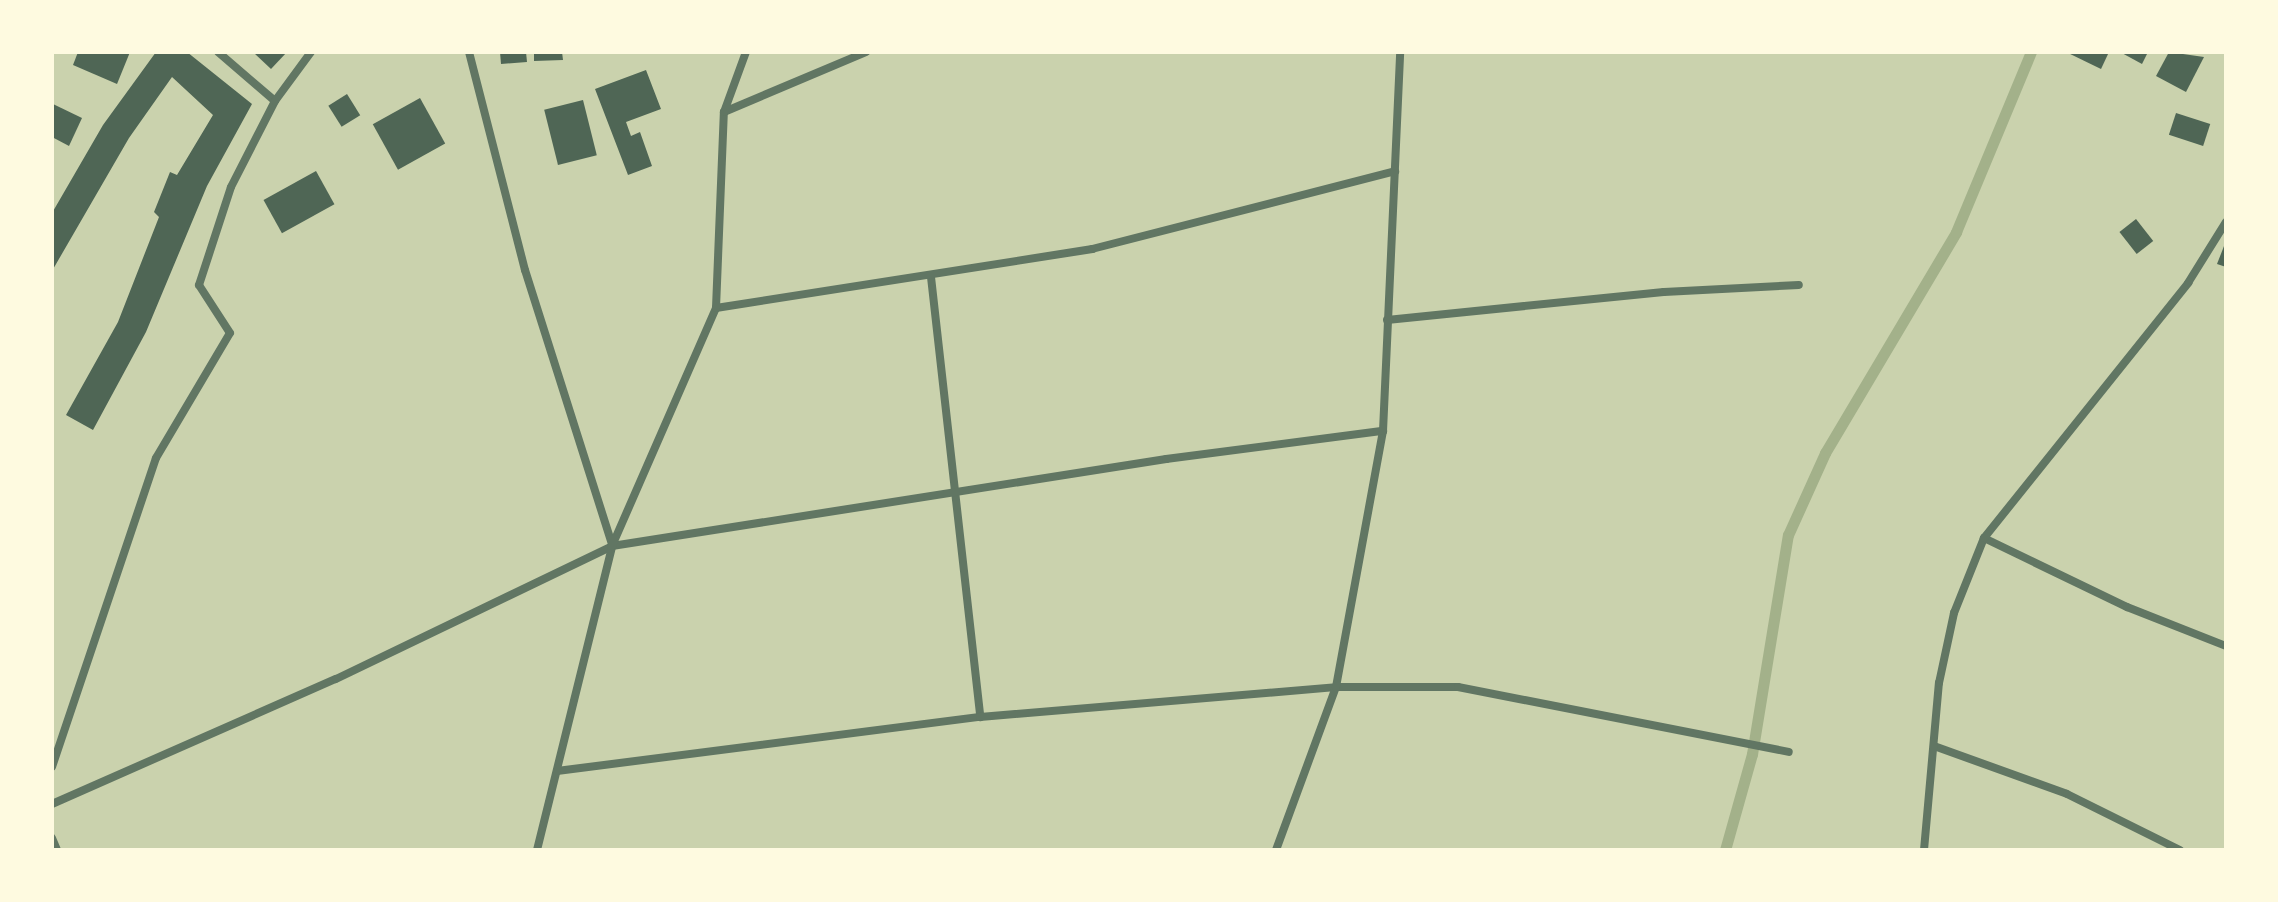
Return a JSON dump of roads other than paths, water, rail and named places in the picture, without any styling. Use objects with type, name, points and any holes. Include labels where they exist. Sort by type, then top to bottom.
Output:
[{"type":"street","points":[[218,52],[275,101]]},
{"type":"street","points":[[52,767],[156,458],[230,333],[199,285],[231,187],[275,101],[311,52]]},
{"type":"street","points":[[469,52],[525,270],[612,546]]},
{"type":"street","points":[[537,850],[612,546],[716,308],[724,112],[746,52]]},
{"type":"street","points":[[724,112],[866,52]]},
{"type":"street","points":[[1276,850],[1336,687],[1383,431],[1400,52]]},
{"type":"street","points":[[716,308],[931,277],[1092,249],[1395,171]]},
{"type":"street","points":[[1924,850],[1939,683],[1954,613],[1984,538],[2188,283],[2226,222]]},
{"type":"street","points":[[931,277],[958,494],[980,717]]},
{"type":"street","points":[[1387,320],[1664,292],[1799,285]]},
{"type":"street","points":[[52,804],[336,679],[612,546],[1166,459],[1383,431]]},
{"type":"street","points":[[1984,538],[2127,607],[2226,646]]},
{"type":"street","points":[[557,771],[980,717],[1336,687],[1458,687],[1789,752]]},
{"type":"street","points":[[1934,746],[2067,794],[2180,850]]},
{"type":"street","points":[[52,838],[57,850]]},
{"type":"waterway","points":[[1725,850],[1752,754],[1788,535],[1825,453],[1956,232],[2031,52]]}]
